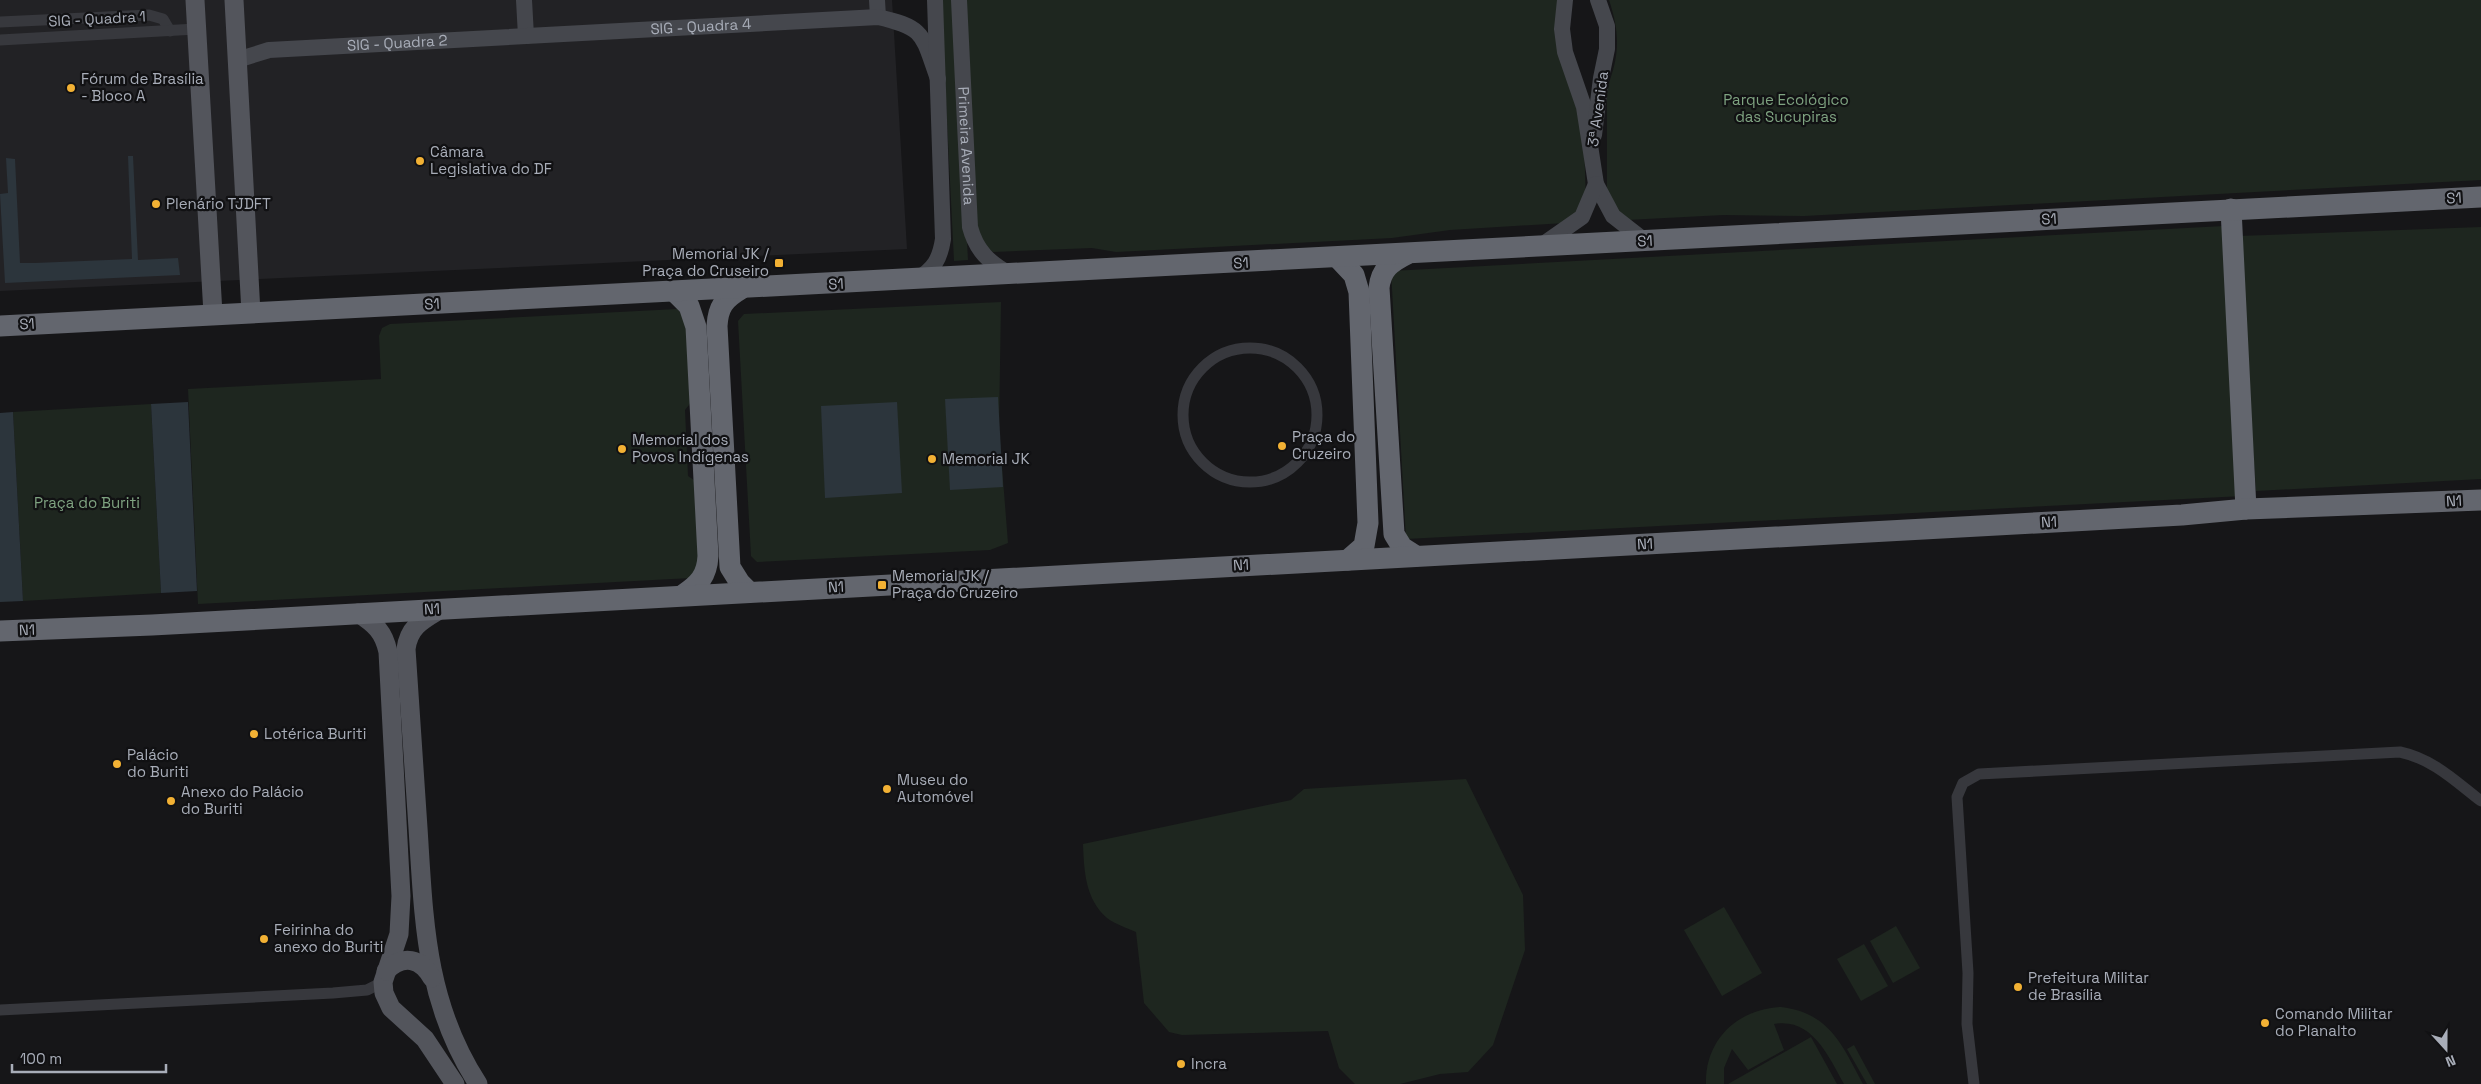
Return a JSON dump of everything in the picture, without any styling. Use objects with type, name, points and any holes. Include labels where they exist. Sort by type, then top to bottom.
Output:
[{"type":"highway","name":"S1","points":[[0,326],[1338,258],[2231,208],[2481,197]]},
{"type":"highway","points":[[2231,208],[2246,509]]},
{"type":"highway","points":[[1408,254],[1387,267],[1382,274],[1379,288],[1394,534],[1402,547],[1416,556]]},
{"type":"highway","points":[[1338,258],[1354,275],[1359,292],[1368,503],[1367,540],[1364,546],[1348,560]]},
{"type":"highway","points":[[740,289],[722,302],[717,315],[717,326],[730,568],[749,592]]},
{"type":"highway","points":[[675,292],[690,306],[696,327],[708,556],[706,575],[682,595]]},
{"type":"highway","name":"N1","points":[[0,631],[2182,515],[2246,509],[2481,500]]},
{"type":"main road","points":[[195,0],[213,314]]},
{"type":"main road","points":[[234,0],[251,313]]},
{"type":"main road","points":[[432,978],[421,902],[406,649],[408,636],[418,624],[441,609]]},
{"type":"main road","points":[[358,613],[374,624],[385,637],[388,652],[401,896],[399,934],[384,976],[386,1000],[391,1008],[425,1040],[455,1084]]},
{"type":"main road","points":[[384,976],[395,962],[406,960],[418,963],[426,968],[432,978],[458,1050],[478,1084]]},
{"type":"street","points":[[524,0],[526,36]]},
{"type":"street","points":[[877,0],[878,17]]},
{"type":"street","name":"Primeira Avenida","points":[[917,279],[930,272],[937,263],[943,239],[935,0]]},
{"type":"street","name":"Primeira Avenida","points":[[959,0],[970,227],[977,246],[986,259],[1010,274]]},
{"type":"street","name":"3ª Avenida","points":[[1592,154],[1601,78],[1607,49],[1607,26],[1598,0]]},
{"type":"street","name":"3ª Avenida","points":[[1566,1],[1562,29],[1572,76],[1584,107],[1592,154]]},
{"type":"street","points":[[0,22],[149,15],[163,19],[170,31]]},
{"type":"street","name":"SIG - Quadra 4","points":[[526,36],[878,17],[906,24],[918,32],[927,47],[938,79]]},
{"type":"street","name":"SIG - Quadra 1","points":[[0,40],[196,29]]},
{"type":"street","name":"SIG - Quadra 2","points":[[236,50],[269,50],[526,36]]},
{"type":"street","points":[[1572,76],[1580,81],[1592,82],[1601,78]]},
{"type":"street","points":[[1592,154],[1596,184],[1613,216],[1645,241]]},
{"type":"street","points":[[1541,246],[1582,217],[1596,184]]},
{"type":"street","points":[[1252,348],[1274,352],[1294,363],[1308,380],[1314,395],[1317,424],[1310,446],[1296,464],[1277,476],[1255,482],[1236,480],[1217,474],[1202,462],[1190,446],[1184,428],[1183,409],[1188,390],[1197,373],[1212,360],[1229,351],[1252,348]]},
{"type":"street","points":[[1974,1084],[1967,1024],[1968,973],[1957,798],[1963,783],[1979,774],[2400,752],[2419,756],[2434,765],[2481,801]]},
{"type":"street","points":[[0,1010],[367,990],[384,976]]},
{"type":"shaded area","points":[[0,0],[892,0],[907,249],[0,291]]},
{"type":"shaded area","points":[[128,156],[133,156],[138,260],[178,258],[180,275],[5,283],[0,194],[8,193],[6,158],[15,159],[20,263],[35,263],[132,259]]},
{"type":"shaded area","points":[[998,397],[1003,487],[950,490],[945,399]]},
{"type":"shaded area","points":[[188,402],[197,591],[161,593],[151,404]]},
{"type":"shaded area","points":[[897,402],[902,493],[825,498],[821,406]]},
{"type":"shaded area","points":[[13,412],[23,601],[0,602],[0,413]]},
{"type":"green space","points":[[941,0],[954,0],[968,260],[954,261]]},
{"type":"green space","points":[[965,0],[1564,0],[1572,87],[1584,141],[1586,203],[1565,223],[1450,230],[1392,238],[1116,252],[1092,248],[993,252],[987,248],[977,230]]},
{"type":"green space","name":"Parque Ecológico das Sucupiras","points":[[1609,0],[2481,0],[2481,180],[1804,216],[1723,215],[1627,220],[1607,201],[1607,88],[1614,65],[1617,44],[1613,12]]},
{"type":"green space","points":[[2224,226],[2243,496],[1406,539],[1391,271]]},
{"type":"green space","points":[[2481,227],[2481,479],[2256,491],[2238,236]]},
{"type":"green space","points":[[1001,302],[999,429],[1008,543],[990,550],[757,562],[751,556],[738,321],[744,314]]},
{"type":"green space","points":[[677,309],[687,319],[692,401],[685,410],[688,476],[697,482],[701,568],[691,578],[198,604],[188,389],[381,379],[379,336],[382,328],[390,324]]},
{"type":"green space","name":"Praça do Buriti","points":[[151,404],[161,593],[23,601],[13,412]]},
{"type":"green space","points":[[1466,779],[1523,895],[1525,950],[1493,1045],[1468,1072],[1440,1074],[1400,1084],[1355,1084],[1339,1068],[1328,1031],[1182,1035],[1169,1032],[1144,1003],[1136,932],[1107,918],[1094,902],[1087,884],[1083,844],[1291,800],[1304,789]]},
{"type":"green space","points":[[1724,907],[1762,973],[1722,996],[1684,930]]},
{"type":"green space","points":[[1896,926],[1920,968],[1893,983],[1870,941]]},
{"type":"green space","points":[[1864,944],[1888,986],[1861,1001],[1837,959]]},
{"type":"green space","points":[[1781,1007],[1798,1010],[1812,1016],[1823,1024],[1841,1044],[1863,1084],[1844,1084],[1818,1041],[1799,1027],[1787,1023],[1774,1024],[1784,1050],[1748,1070],[1732,1049],[1724,1068],[1724,1084],[1706,1084],[1707,1068],[1711,1053],[1727,1029],[1738,1020],[1751,1014],[1765,1009]]},
{"type":"green space","points":[[1811,1037],[1837,1084],[1728,1084]]},
{"type":"green space","points":[[1854,1045],[1875,1084],[1867,1084],[1847,1049]]},
{"type":"place","name":"Fórum de Brasília - Bloco A","points":[[71,88]]},
{"type":"place","name":"Câmara Legislativa do DF","points":[[420,161]]},
{"type":"place","name":"Plenário TJDFT","points":[[156,204]]},
{"type":"place","name":"Memorial JK / Praça do Cruseiro","points":[[779,263]]},
{"type":"place","name":"Praça do Cruzeiro","points":[[1282,446]]},
{"type":"place","name":"Memorial dos Povos Indígenas","points":[[622,449]]},
{"type":"place","name":"Memorial JK","points":[[932,459]]},
{"type":"place","name":"Memorial JK / Praça do Cruzeiro","points":[[882,585]]},
{"type":"place","name":"Lotérica Buriti","points":[[254,734]]},
{"type":"place","name":"Palácio do Buriti","points":[[117,764]]},
{"type":"place","name":"Museu do Automóvel","points":[[887,789]]},
{"type":"place","name":"Anexo do Palácio do Buriti","points":[[171,801]]},
{"type":"place","name":"Feirinha do anexo do Buriti","points":[[264,939]]},
{"type":"place","name":"Prefeitura Militar de Brasília","points":[[2018,987]]},
{"type":"place","name":"Comando Militar do Planalto","points":[[2265,1023]]},
{"type":"place","name":"Incra","points":[[1181,1064]]}]
